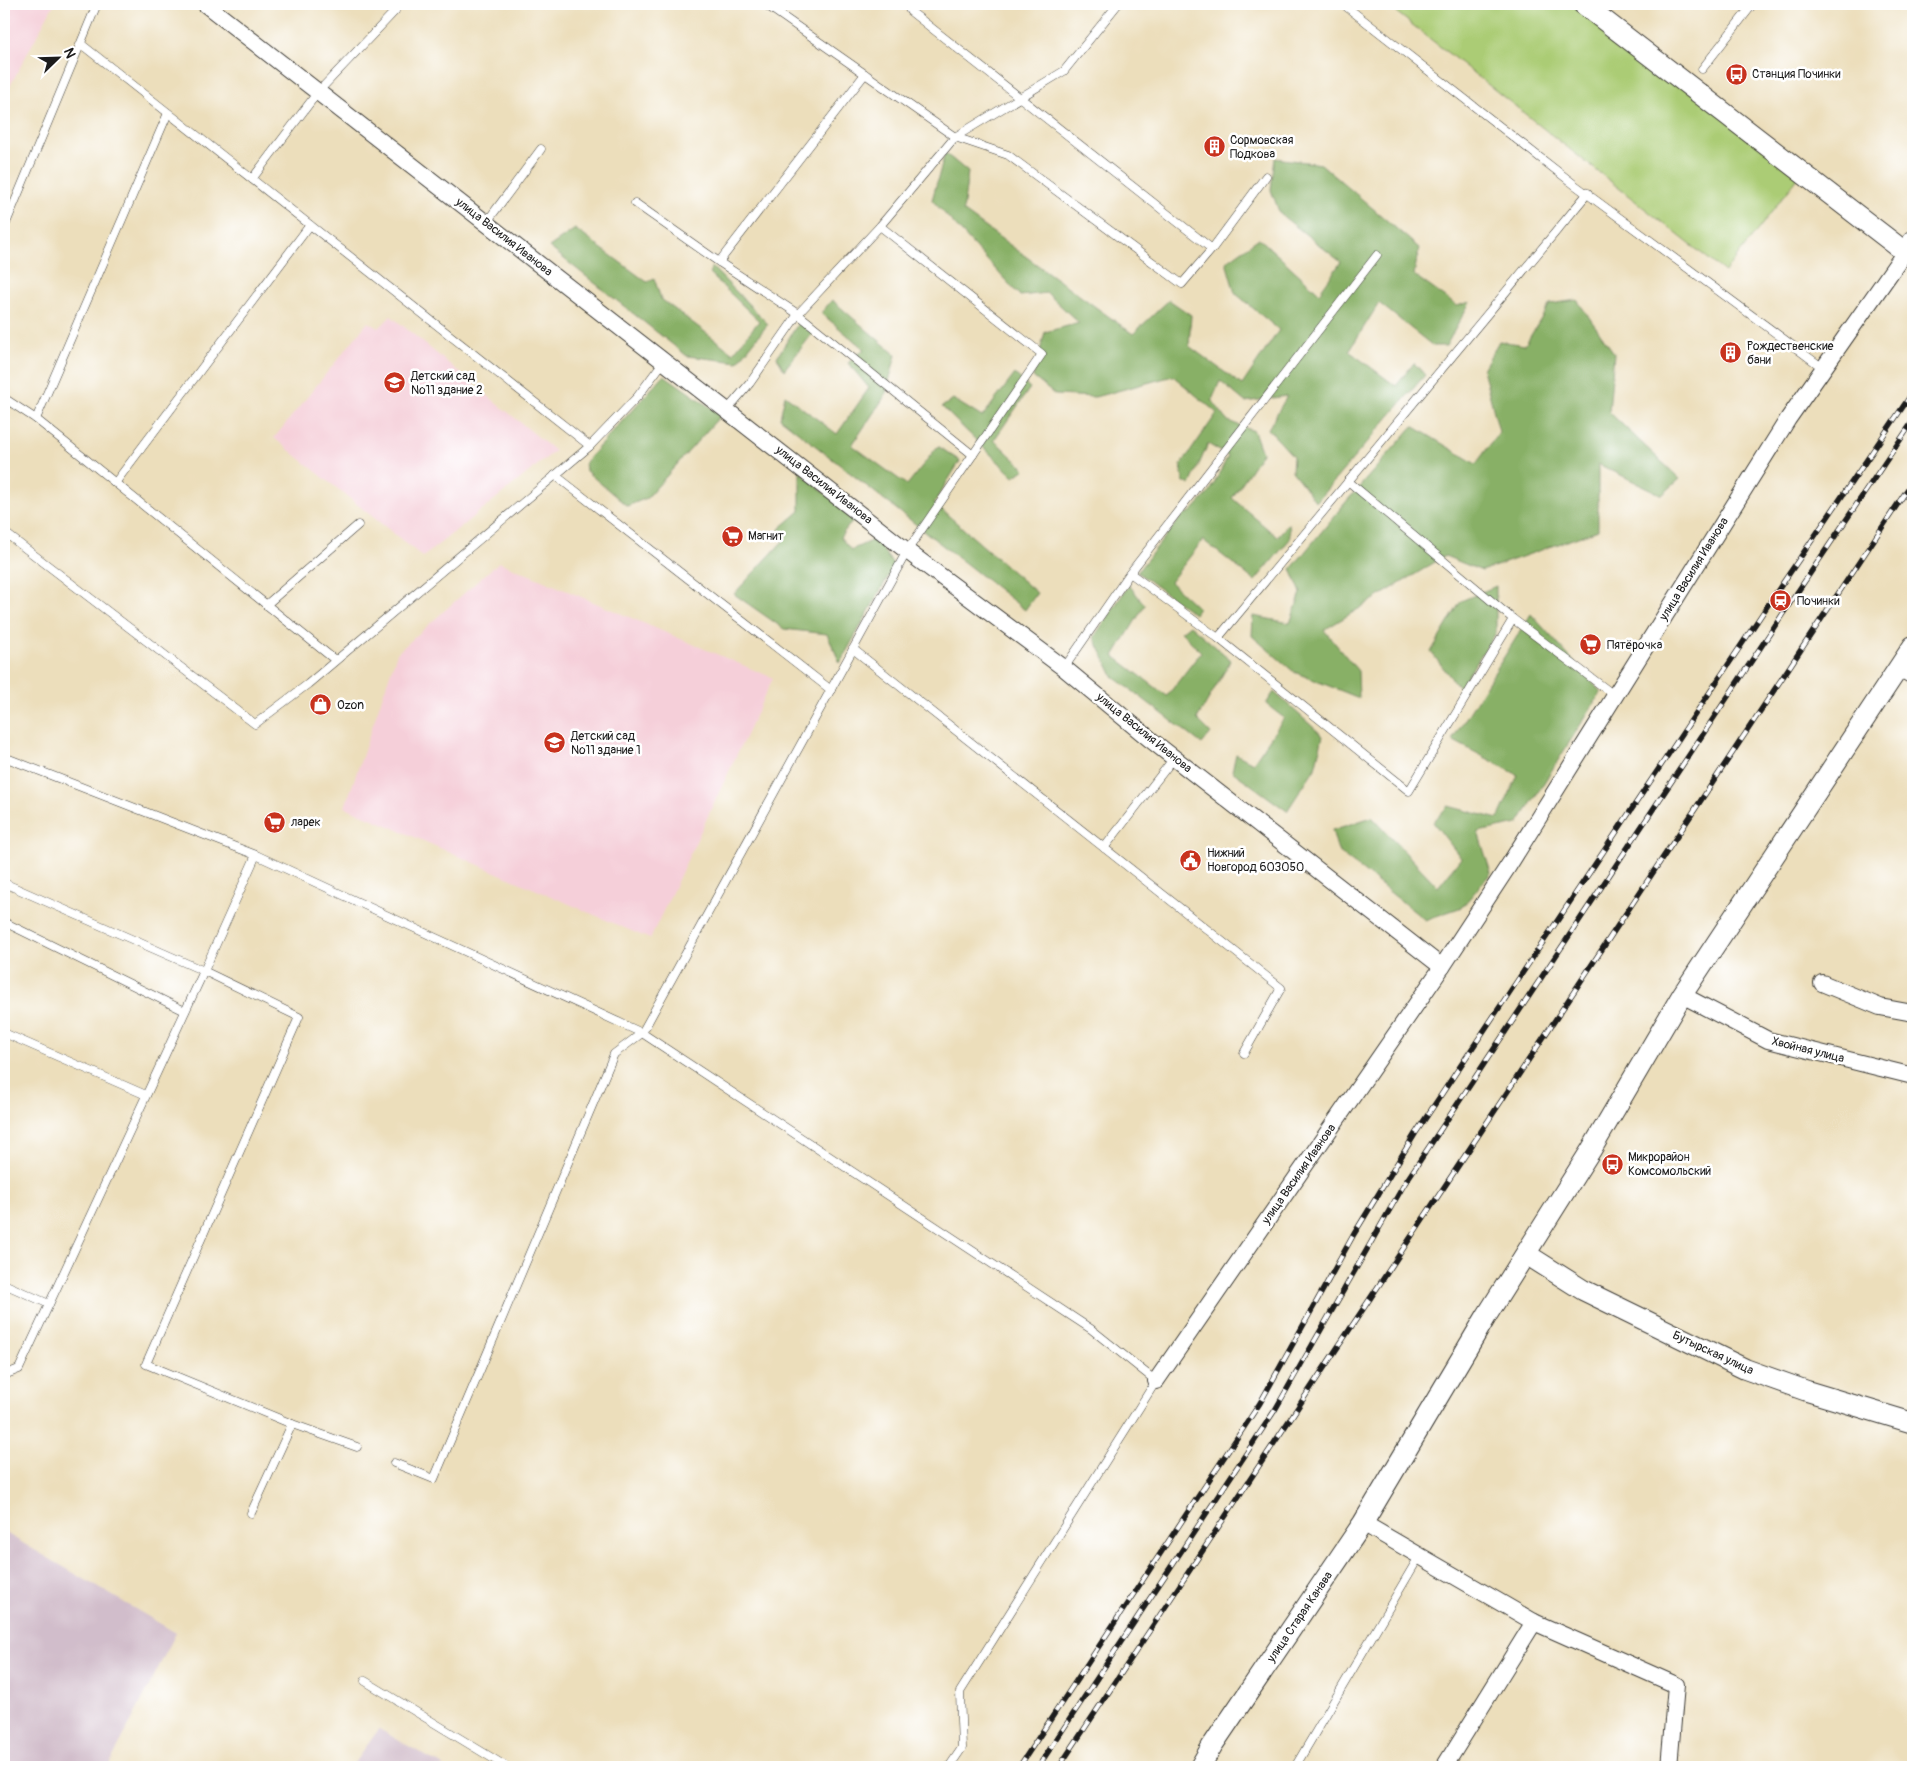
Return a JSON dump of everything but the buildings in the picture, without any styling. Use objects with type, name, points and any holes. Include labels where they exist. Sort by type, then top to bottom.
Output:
[{"type":"street","name":"улица Василия Иванова","points":[[205,4],[907,551],[1064,668],[1174,758],[1442,967]]},
{"type":"street","points":[[1583,4],[1909,247]]},
{"type":"street","name":"улица Василия Иванова","points":[[1156,1381],[1442,967],[1509,865],[1788,419],[1909,247]]},
{"type":"street","name":"улица Старая Канава","points":[[1200,1767],[1212,1746],[1363,1523],[1487,1315],[1591,1150],[1682,995],[1906,672],[1913,646]]},
{"type":"street","points":[[1822,983],[1880,1007],[1913,1014]]},
{"type":"street","name":"Хвойная улица","points":[[1682,995],[1768,1040],[1913,1076]]},
{"type":"street","name":"Бутырская улица","points":[[1526,1254],[1583,1290],[1745,1369],[1807,1391],[1913,1423]]},
{"type":"street","points":[[1363,1523],[1534,1622],[1676,1685],[1669,1767]]},
{"type":"street","points":[[1444,1767],[1534,1622]]},
{"type":"lane","points":[[4,228],[97,4]]},
{"type":"lane","points":[[252,179],[318,92],[395,11],[386,4]]},
{"type":"lane","points":[[765,4],[955,137],[1008,155],[1182,284],[1212,249],[1266,176]]},
{"type":"lane","points":[[907,4],[910,11],[1212,249]]},
{"type":"lane","points":[[727,410],[750,383],[798,314],[880,226],[955,137],[1064,71],[1118,4]]},
{"type":"lane","points":[[1343,4],[1588,193],[1823,368]]},
{"type":"lane","points":[[1702,69],[1753,4]]},
{"type":"lane","points":[[80,44],[590,446]]},
{"type":"lane","points":[[718,262],[865,74]]},
{"type":"lane","points":[[36,419],[168,113]]},
{"type":"lane","points":[[486,223],[541,150]]},
{"type":"lane","points":[[1218,638],[1588,193]]},
{"type":"lane","points":[[635,203],[718,262],[798,314],[973,455]]},
{"type":"lane","points":[[115,483],[310,225]]},
{"type":"lane","points":[[394,1463],[434,1479],[614,1054],[642,1033],[907,551],[1042,354],[880,226]]},
{"type":"lane","points":[[1064,668],[1130,573],[1378,255]]},
{"type":"lane","points":[[4,532],[255,724],[335,660],[590,446],[638,396],[664,361]]},
{"type":"lane","points":[[4,398],[36,419],[335,660]]},
{"type":"lane","points":[[555,475],[831,690]]},
{"type":"lane","points":[[1348,481],[1513,619],[1614,695]]},
{"type":"lane","points":[[266,605],[358,525]]},
{"type":"lane","points":[[1130,573],[1218,638],[1409,791],[1513,619]]},
{"type":"lane","points":[[853,649],[1281,988],[1244,1053]]},
{"type":"lane","points":[[4,757],[256,855],[642,1033],[1091,1329],[1156,1381],[960,1692],[962,1748],[950,1767]]},
{"type":"lane","points":[[1104,848],[1174,758]]},
{"type":"lane","points":[[4,1375],[19,1369],[256,855]]},
{"type":"lane","points":[[4,882],[204,971],[299,1017],[146,1364],[292,1424],[357,1447]]},
{"type":"lane","points":[[4,922],[185,1010]]},
{"type":"lane","points":[[4,1033],[146,1096]]},
{"type":"lane","points":[[4,1284],[49,1304]]},
{"type":"lane","points":[[251,1513],[292,1424]]},
{"type":"lane","points":[[1295,1767],[1420,1555]]},
{"type":"lane","points":[[365,1681],[507,1767]]},
{"type":"shaded area","points":[[4,4],[54,4],[4,97]]},
{"type":"shaded area","name":"Детский сад №11 здание 2","points":[[391,316],[555,451],[423,557],[274,438],[368,322],[379,328]]},
{"type":"shaded area","name":"Детский сад №11 здание 1","points":[[499,562],[773,678],[650,939],[345,807],[397,653]]},
{"type":"shaded area","points":[[4,1532],[176,1633],[108,1767],[4,1767]]},
{"type":"shaded area","points":[[379,1729],[445,1767],[351,1767]]},
{"type":"green space","points":[[1386,4],[1583,4],[1802,173],[1725,272]]},
{"type":"green space","points":[[945,153],[968,172],[963,211],[1133,334],[1169,300],[1191,315],[1189,346],[1242,385],[1279,330],[1235,293],[1226,262],[1259,238],[1319,293],[1341,262],[1280,214],[1271,190],[1275,158],[1321,164],[1419,248],[1414,275],[1457,306],[1470,302],[1446,346],[1433,346],[1379,303],[1349,351],[1396,386],[1414,363],[1425,375],[1316,502],[1292,471],[1293,456],[1268,429],[1287,396],[1245,402],[1220,381],[1212,400],[1228,421],[1254,431],[1262,453],[1232,498],[1277,537],[1289,523],[1290,539],[1255,581],[1203,540],[1170,582],[1198,608],[1194,614],[1137,572],[1181,517],[1192,511],[1210,492],[1228,456],[1208,444],[1190,485],[1183,481],[1181,465],[1217,413],[1173,376],[1095,397],[1055,395],[1033,377],[1045,332],[1079,323],[1047,293],[1020,296],[932,200]]},
{"type":"green space","points":[[575,229],[647,282],[654,278],[661,299],[733,353],[759,321],[709,273],[712,267],[768,324],[738,362],[687,356],[549,247]]},
{"type":"green space","points":[[832,300],[896,355],[885,396],[852,445],[907,485],[938,446],[960,461],[934,503],[1037,593],[1025,610],[780,418],[785,395],[837,434],[869,388],[848,363],[864,349],[821,313]]},
{"type":"green space","points":[[1577,300],[1614,353],[1609,412],[1680,479],[1662,495],[1598,464],[1598,530],[1482,571],[1445,556],[1324,630],[1358,671],[1359,698],[1294,672],[1252,636],[1253,616],[1290,623],[1301,593],[1291,569],[1345,503],[1413,426],[1476,464],[1499,432],[1483,369],[1499,341],[1525,345],[1550,304]]},
{"type":"green space","points":[[799,322],[813,333],[784,370],[777,357]]},
{"type":"green space","points":[[1015,374],[1030,388],[994,440],[1025,469],[1014,477],[942,407],[953,399],[982,417]]},
{"type":"green space","points":[[664,375],[721,415],[647,498],[627,506],[586,471],[585,462]]},
{"type":"green space","points":[[800,471],[854,519],[840,537],[851,550],[875,539],[894,566],[840,663],[827,634],[784,629],[734,594],[784,540],[779,529],[800,511]]},
{"type":"green space","points":[[1129,585],[1145,605],[1114,656],[1167,696],[1201,652],[1181,632],[1190,625],[1231,660],[1197,719],[1211,733],[1202,744],[1113,676],[1094,637]]},
{"type":"green space","points":[[1496,586],[1496,633],[1459,688],[1431,652],[1461,601]]},
{"type":"green space","points":[[1531,614],[1601,692],[1518,824],[1478,832],[1491,873],[1462,907],[1425,920],[1338,851],[1332,830],[1372,817],[1438,887],[1461,858],[1433,822],[1448,806],[1498,819],[1518,775],[1452,740]]},
{"type":"green space","points":[[1274,692],[1323,736],[1315,768],[1287,811],[1232,771],[1236,754],[1253,763],[1284,718],[1266,704]]},
{"type":"railway","points":[[1019,1767],[1260,1403],[1354,1234],[1415,1134],[1774,596],[1913,392]]},
{"type":"railway","points":[[1038,1767],[1275,1410],[1405,1183],[1913,421]]},
{"type":"railway","points":[[1059,1767],[1913,481]]},
{"type":"place","name":"Станция Починки","points":[[1736,74]]},
{"type":"place","name":"Сормовская Подкова","points":[[1214,147]]},
{"type":"place","name":"Рождественские бани","points":[[1731,353]]},
{"type":"place","name":"Детский сад №11 здание 2","points":[[395,383]]},
{"type":"place","name":"Магнит","points":[[732,536]]},
{"type":"place","name":"Починки","points":[[1781,601]]},
{"type":"place","name":"Пятёрочка","points":[[1591,645]]},
{"type":"place","name":"Ozon","points":[[321,705]]},
{"type":"place","name":"Детский сад №11 здание 1","points":[[555,743]]},
{"type":"place","name":"ларек","points":[[275,822]]},
{"type":"place","name":"Нижний Новгород 603050","points":[[1191,860]]},
{"type":"place","name":"Микрорайон Комсомольский","points":[[1612,1164]]}]
